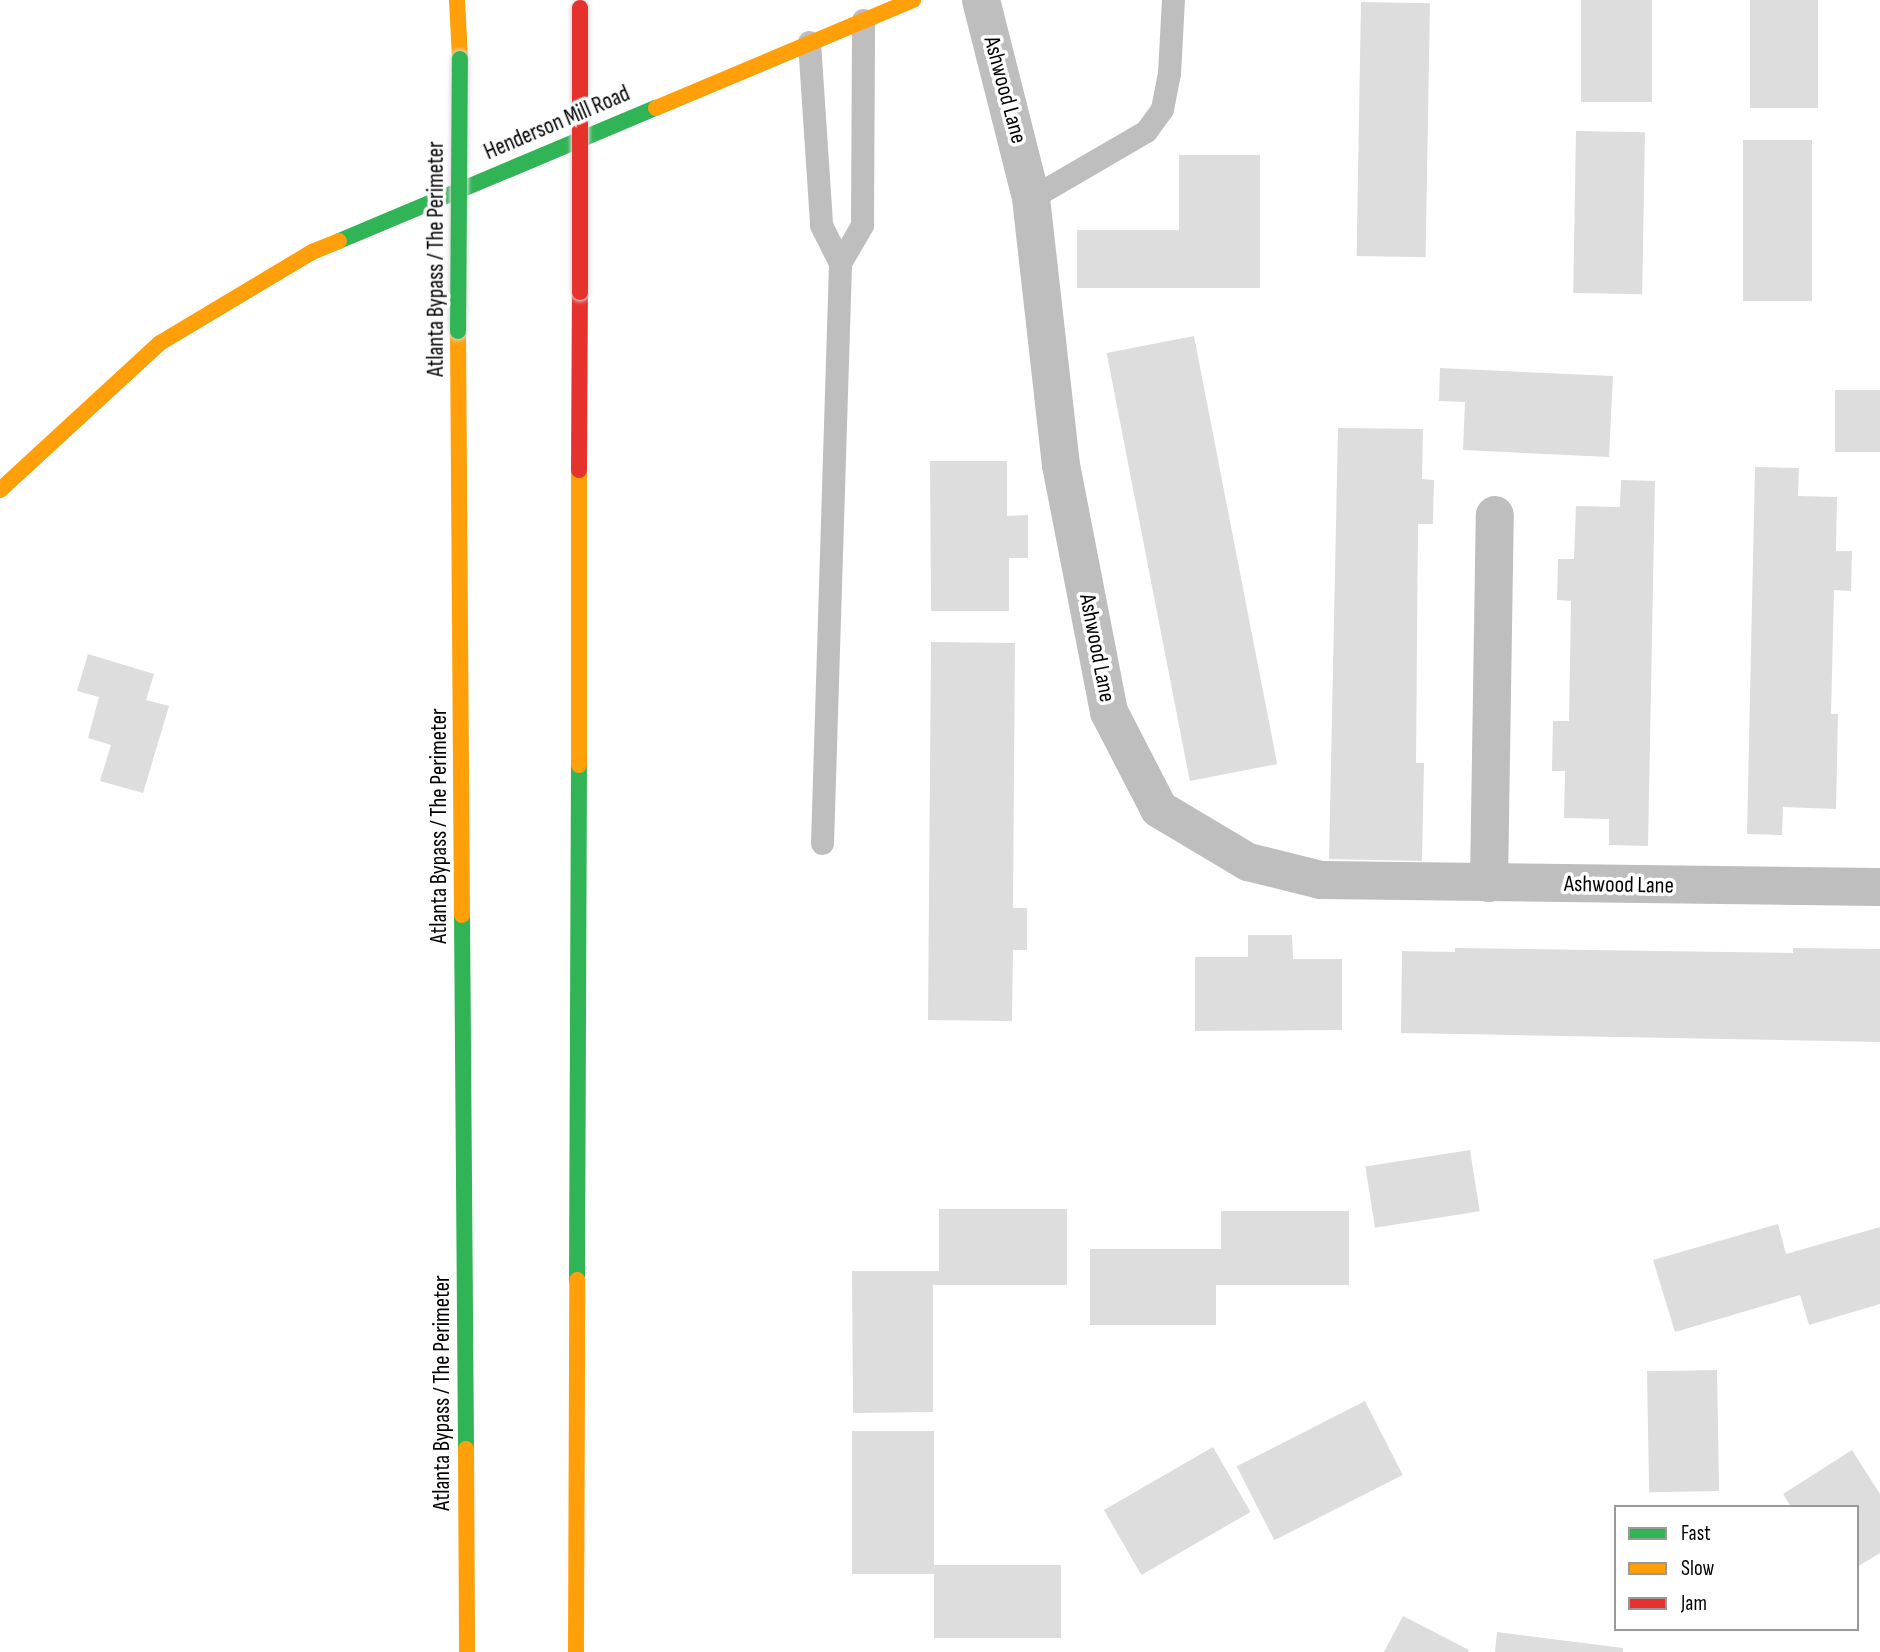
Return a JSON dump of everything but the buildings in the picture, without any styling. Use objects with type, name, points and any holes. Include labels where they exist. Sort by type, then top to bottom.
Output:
[{"type":"main road","name":"Atlanta Bypass / The Perimeter","points":[[457,0],[460,59],[458,331],[467,1652]]},
{"type":"main road","name":"Henderson Mill Road","points":[[0,489],[160,343],[312,251],[914,0]]},
{"type":"main road","points":[[576,1652],[580,3]]},
{"type":"street","name":"Ashwood Lane","points":[[981,0],[1031,198],[1061,465],[1109,712],[1159,809],[1248,862],[1321,880],[1880,887]]},
{"type":"street","points":[[1489,883],[1495,515]]},
{"type":"lane","points":[[1031,198],[1146,131],[1162,109],[1169,73],[1174,0]]},
{"type":"lane","points":[[822,844],[840,263],[862,225],[863,20]]},
{"type":"lane","points":[[809,42],[821,225],[840,263]]},
{"type":"traffic: fast","points":[[458,331],[460,59]]},
{"type":"traffic: fast","points":[[339,241],[656,108]]},
{"type":"traffic: fast","points":[[577,1280],[579,765]]},
{"type":"traffic: fast","points":[[462,915],[466,1449]]},
{"type":"traffic: slow","points":[[457,0],[460,59]]},
{"type":"traffic: slow","points":[[656,108],[913,0]]},
{"type":"traffic: slow","points":[[0,490],[160,343],[312,252],[339,241]]},
{"type":"traffic: slow","points":[[458,331],[462,915]]},
{"type":"traffic: slow","points":[[579,470],[579,765]]},
{"type":"traffic: slow","points":[[576,1652],[577,1280]]},
{"type":"traffic: slow","points":[[466,1449],[467,1652]]},
{"type":"traffic: jam","points":[[580,8],[580,292]]},
{"type":"traffic: jam","points":[[579,470],[580,292]]}]
